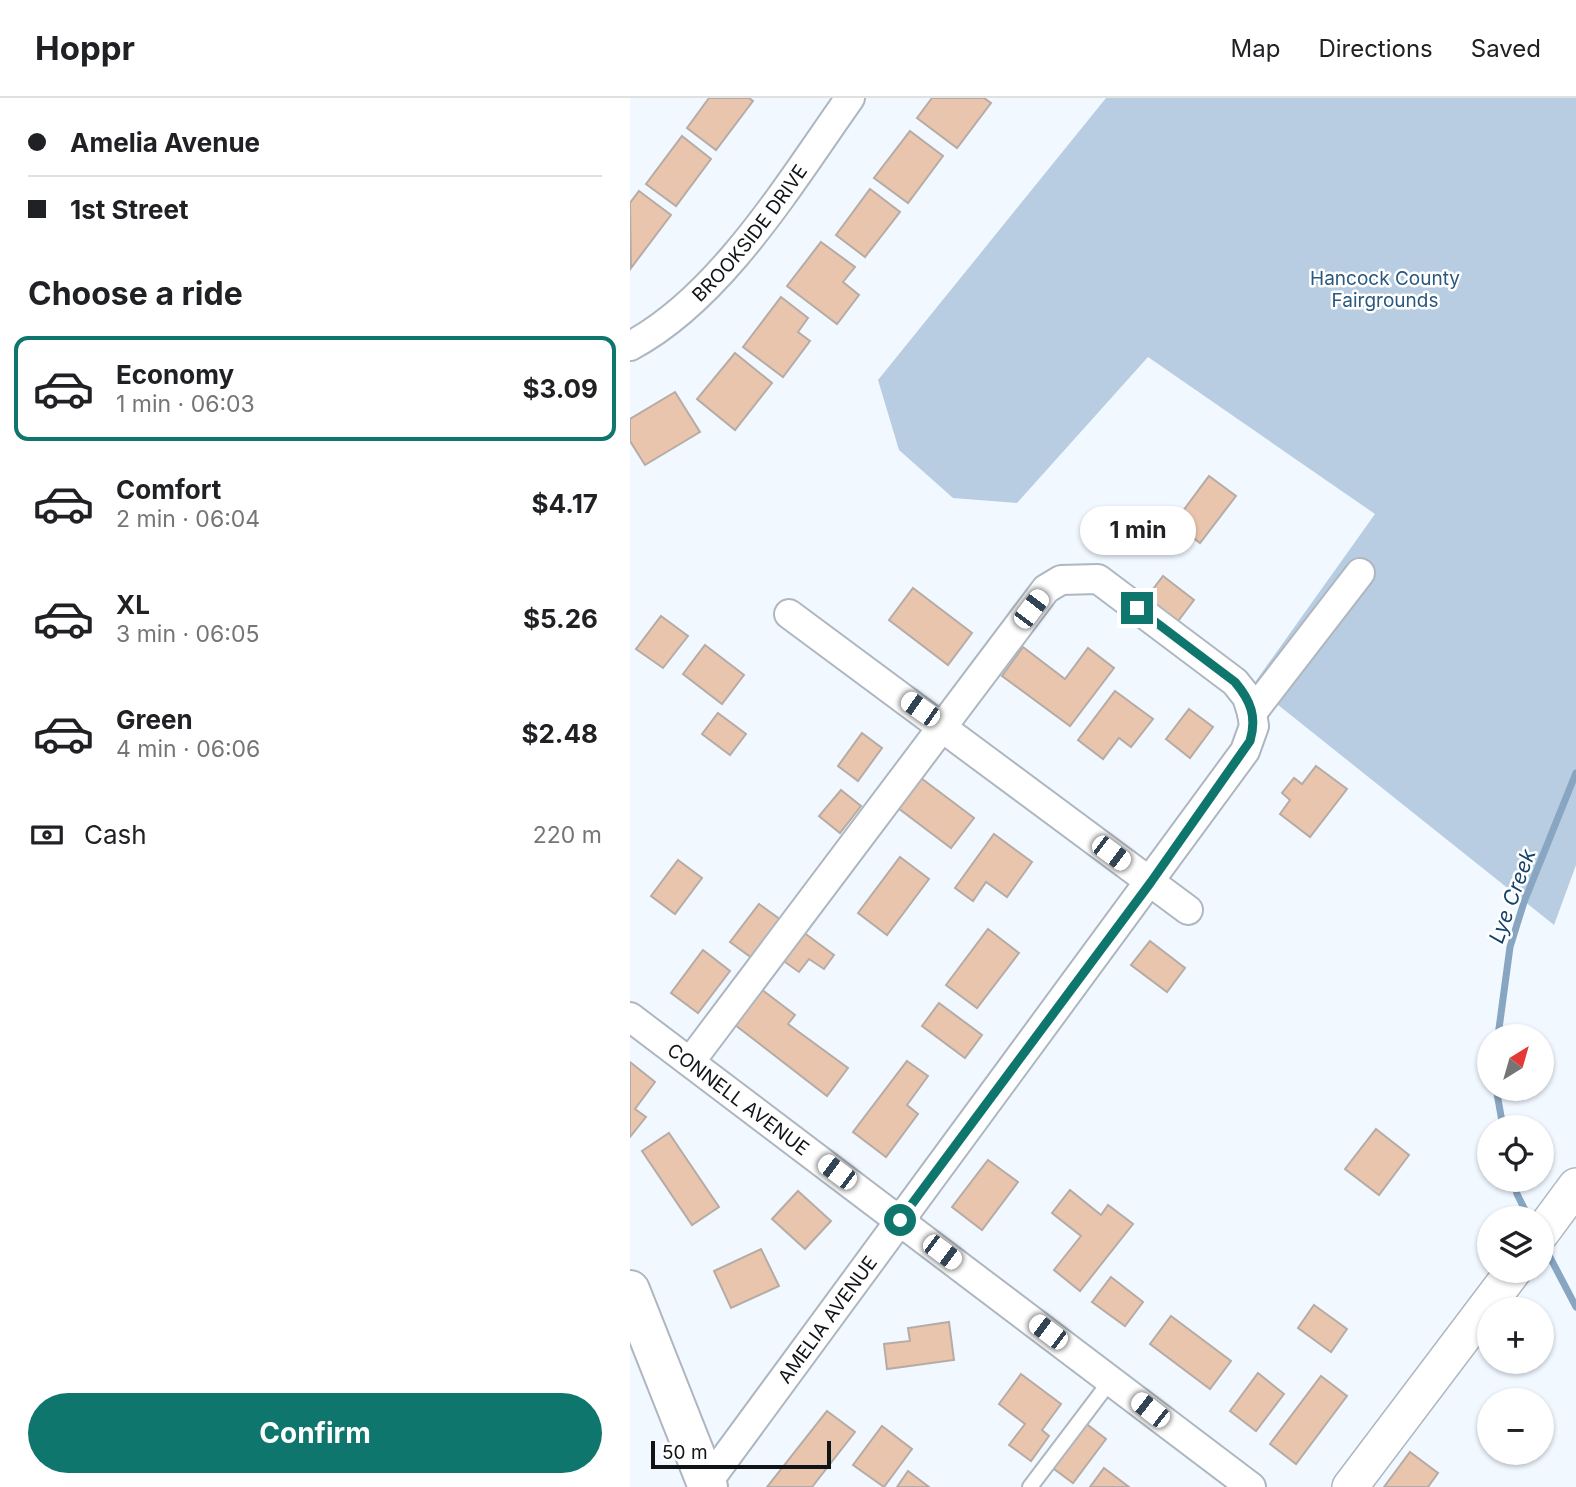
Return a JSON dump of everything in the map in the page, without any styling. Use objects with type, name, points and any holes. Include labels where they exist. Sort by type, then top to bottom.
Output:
[{"type":"main road","points":[[630,1290],[706,1486]]},
{"type":"street","name":"BROOKSIDE DRIVE","points":[[630,346],[671,322],[713,280],[798,172],[850,98]]},
{"type":"street","name":"AMELIA AVENUE","points":[[706,1486],[1245,751],[1254,726],[1252,713],[1360,573]]},
{"type":"street","points":[[690,1062],[1045,589],[1062,580],[1098,579],[1235,682],[1247,697],[1252,713]]},
{"type":"street","points":[[789,614],[1188,910]]},
{"type":"street","name":"CONNELL AVENUE","points":[[630,1017],[1251,1487]]},
{"type":"street","points":[[1350,1487],[1505,1283]]},
{"type":"lane","points":[[1030,1487],[1111,1380]]},
{"type":"green space","name":"Hancock County Fairgrounds","points":[[1106,98],[1576,98],[1576,865],[1554,925],[1253,685],[1375,514],[1148,357],[1017,503],[953,498],[899,450],[878,380]]},
{"type":"building","points":[[709,98],[749,98],[753,101],[716,150],[687,128]]},
{"type":"building","points":[[932,98],[984,98],[991,103],[957,148],[917,118]]},
{"type":"building","points":[[910,131],[943,156],[908,203],[874,178]]},
{"type":"building","points":[[682,136],[711,159],[676,206],[646,184]]},
{"type":"building","points":[[870,189],[900,212],[865,257],[836,235]]},
{"type":"building","points":[[639,191],[671,215],[631,268],[630,203]]},
{"type":"building","points":[[821,242],[855,267],[843,282],[859,295],[837,324],[787,286]]},
{"type":"building","points":[[781,297],[808,318],[798,332],[810,341],[783,377],[743,347]]},
{"type":"building","points":[[735,353],[772,383],[735,430],[697,399]]},
{"type":"building","points":[[675,392],[700,432],[645,465],[630,441],[630,419]]},
{"type":"building","points":[[1209,476],[1236,496],[1200,543],[1174,523]]},
{"type":"building","points":[[1163,576],[1194,600],[1172,629],[1141,605]]},
{"type":"building","points":[[913,588],[972,633],[948,665],[889,620]]},
{"type":"building","points":[[661,616],[688,636],[663,668],[636,649]]},
{"type":"building","points":[[705,645],[744,675],[722,704],[683,674]]},
{"type":"building","points":[[1023,647],[1065,679],[1088,648],[1114,668],[1070,726],[1002,676]]},
{"type":"building","points":[[1115,691],[1153,719],[1131,747],[1119,738],[1103,759],[1078,740]]},
{"type":"building","points":[[1189,709],[1213,727],[1190,758],[1166,739]]},
{"type":"building","points":[[718,713],[746,734],[730,755],[702,734]]},
{"type":"building","points":[[862,733],[882,748],[858,781],[838,766]]},
{"type":"building","points":[[1316,766],[1347,789],[1310,837],[1280,814],[1290,800],[1282,793],[1294,778],[1302,784]]},
{"type":"building","points":[[921,778],[974,818],[951,848],[898,808]]},
{"type":"building","points":[[841,790],[861,806],[840,833],[819,816]]},
{"type":"building","points":[[994,834],[1032,862],[1007,897],[986,882],[973,901],[955,888]]},
{"type":"building","points":[[900,857],[929,879],[887,935],[858,913]]},
{"type":"building","points":[[678,860],[702,878],[675,914],[651,896]]},
{"type":"building","points":[[759,904],[781,920],[752,958],[730,942]]},
{"type":"building","points":[[799,929],[834,955],[824,969],[809,959],[799,972],[778,957]]},
{"type":"building","points":[[988,929],[1019,953],[977,1008],[946,985]]},
{"type":"building","points":[[1150,941],[1185,968],[1167,992],[1131,965]]},
{"type":"building","points":[[703,950],[730,971],[698,1013],[671,993]]},
{"type":"building","points":[[757,986],[795,1015],[788,1024],[848,1068],[827,1096],[730,1021]]},
{"type":"building","points":[[939,1003],[982,1035],[965,1058],[922,1026]]},
{"type":"building","points":[[907,1061],[928,1076],[907,1105],[918,1114],[886,1157],[853,1132]]},
{"type":"building","points":[[630,1062],[655,1082],[635,1109],[646,1117],[630,1137]]},
{"type":"building","points":[[1376,1129],[1409,1155],[1379,1195],[1345,1169]]},
{"type":"building","points":[[669,1133],[719,1207],[692,1225],[642,1151]]},
{"type":"building","points":[[988,1160],[1018,1182],[982,1230],[952,1207]]},
{"type":"building","points":[[1070,1190],[1101,1215],[1108,1205],[1133,1224],[1080,1291],[1054,1270],[1081,1236],[1052,1213]]},
{"type":"building","points":[[798,1191],[831,1221],[805,1249],[772,1219]]},
{"type":"building","points":[[761,1249],[779,1286],[731,1308],[714,1271]]},
{"type":"building","points":[[1111,1277],[1143,1302],[1125,1326],[1092,1302]]},
{"type":"building","points":[[1314,1305],[1347,1329],[1331,1352],[1298,1328]]},
{"type":"building","points":[[1171,1316],[1231,1361],[1210,1389],[1150,1344]]},
{"type":"building","points":[[949,1322],[954,1360],[887,1369],[884,1344],[910,1341],[908,1328]]},
{"type":"building","points":[[1258,1373],[1284,1394],[1256,1431],[1230,1411]]},
{"type":"building","points":[[1021,1374],[1061,1404],[1042,1430],[1049,1436],[1031,1461],[1009,1445],[1025,1424],[999,1404]]},
{"type":"building","points":[[1321,1376],[1347,1396],[1296,1464],[1270,1444]]},
{"type":"building","points":[[827,1411],[855,1432],[812,1487],[767,1487]]},
{"type":"building","points":[[1084,1422],[1106,1439],[1073,1483],[1050,1466]]},
{"type":"building","points":[[882,1426],[912,1449],[884,1487],[853,1465]]},
{"type":"building","points":[[1410,1452],[1438,1473],[1428,1487],[1384,1487]]},
{"type":"building","points":[[1104,1468],[1129,1487],[1090,1487]]},
{"type":"building","points":[[908,1471],[929,1487],[897,1487]]},
{"type":"waterway","name":"Lye Creek","points":[[1500,1024],[1510,947],[1524,902],[1576,773]]},
{"type":"waterway","name":"Lye Creek","points":[[1498,1101],[1501,1115]]},
{"type":"waterway","name":"Lye Creek","points":[[1517,1192],[1523,1206]]},
{"type":"waterway","name":"Lye Creek","points":[[1554,1265],[1576,1307]]},
{"type":"route","points":[[900,1220],[1151,882],[1250,741],[1254,726],[1252,713],[1247,697],[1235,682],[1137,608]]}]
